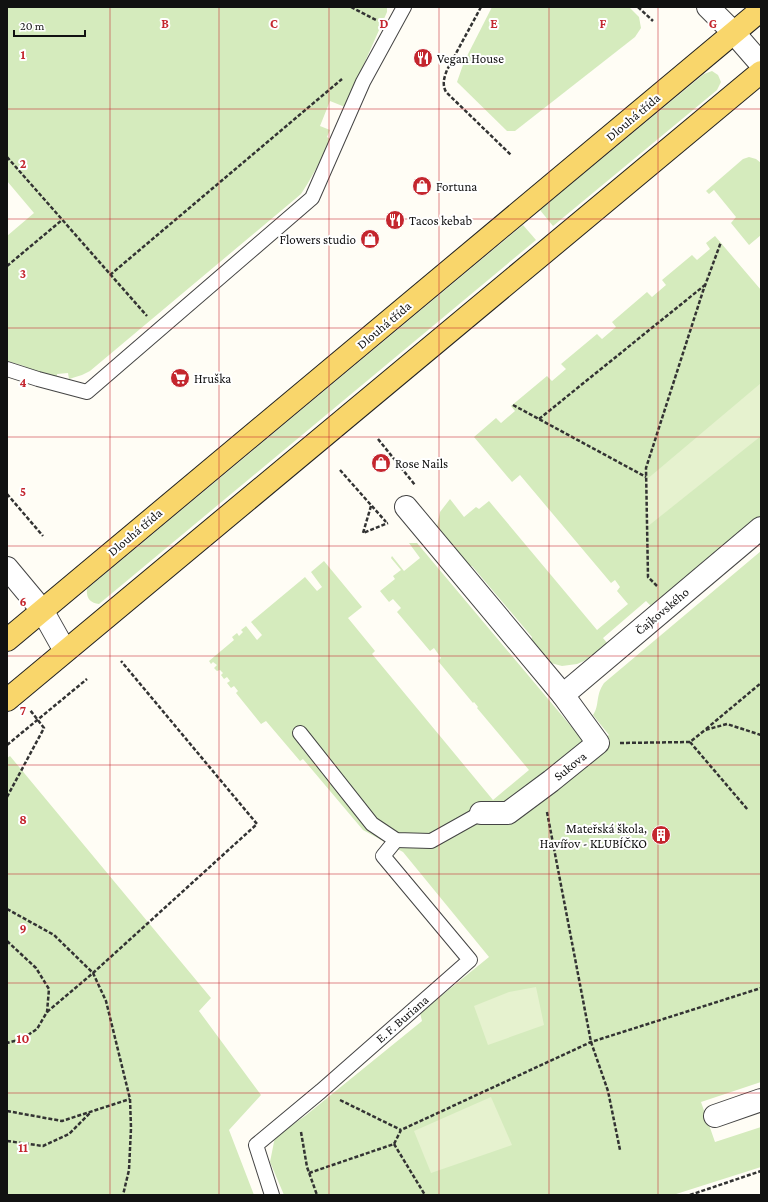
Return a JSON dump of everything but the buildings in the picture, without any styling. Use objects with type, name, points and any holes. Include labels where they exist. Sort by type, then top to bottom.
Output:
[{"type":"main road","name":"Dlouhá třída","points":[[7,640],[761,10]]},
{"type":"main road","points":[[16,702],[65,652],[761,72]]},
{"type":"street","points":[[708,7],[734,32],[761,64]]},
{"type":"street","name":"Sukova","points":[[406,507],[563,695],[598,743],[508,813],[481,813]]},
{"type":"street","name":"Čajkovského","points":[[563,695],[761,528]]},
{"type":"street","points":[[7,568],[42,610],[65,652]]},
{"type":"street","points":[[715,1116],[761,1100]]},
{"type":"lane","points":[[7,369],[87,392],[312,198],[363,82],[404,7]]},
{"type":"lane","points":[[300,733],[372,824],[396,840]]},
{"type":"lane","name":"Sukova","points":[[396,840],[431,841],[481,813]]},
{"type":"lane","name":"E. F. Buriana","points":[[272,1195],[256,1145],[321,1091],[470,960],[383,856],[396,840]]},
{"type":"path","points":[[351,7],[392,29]]},
{"type":"path","points":[[480,7],[447,70],[443,80],[444,87],[446,92],[511,155]]},
{"type":"path","points":[[638,7],[653,21]]},
{"type":"path","points":[[110,275],[348,75]]},
{"type":"path","points":[[7,157],[159,330]]},
{"type":"path","points":[[7,266],[62,220]]},
{"type":"path","points":[[672,603],[648,577],[646,468],[705,285],[721,242]]},
{"type":"path","points":[[539,419],[705,285]]},
{"type":"path","points":[[513,405],[646,477]]},
{"type":"path","points":[[378,439],[416,486]]},
{"type":"path","points":[[340,470],[381,516]]},
{"type":"path","points":[[7,494],[43,536]]},
{"type":"path","points":[[372,505],[363,533],[388,523]]},
{"type":"path","points":[[7,1043],[22,1039],[37,1029],[47,1012],[93,973],[257,824],[121,661]]},
{"type":"path","points":[[7,745],[88,679]]},
{"type":"path","points":[[598,743],[690,742],[761,683]]},
{"type":"path","points":[[7,797],[44,728],[38,720],[16,702]]},
{"type":"path","points":[[705,730],[727,724],[761,735]]},
{"type":"path","points":[[690,742],[748,810]]},
{"type":"path","points":[[551,781],[547,812],[591,1042],[608,1091],[620,1150]]},
{"type":"path","points":[[7,909],[54,935],[93,973],[106,1002],[130,1099],[131,1128],[129,1170],[123,1195]]},
{"type":"path","points":[[7,941],[36,968],[49,989],[47,1012]]},
{"type":"path","points":[[309,1173],[394,1144],[401,1130],[591,1042],[761,988]]},
{"type":"path","points":[[321,1091],[401,1130]]},
{"type":"path","points":[[7,1111],[62,1120],[130,1099]]},
{"type":"path","points":[[297,1110],[309,1173],[317,1195]]},
{"type":"path","points":[[7,1141],[43,1146],[69,1134],[91,1112]]},
{"type":"path","points":[[394,1144],[425,1195]]},
{"type":"path","points":[[690,1195],[761,1171]]},
{"type":"green space","points":[[7,7],[387,7],[387,12],[345,107],[330,101],[320,126],[330,130],[327,137],[330,139],[336,133],[301,194],[90,371],[69,379],[68,373],[57,374],[57,379],[36,373],[24,366],[7,361],[7,236],[34,213],[7,181]]},
{"type":"green space","points":[[492,7],[629,7],[639,17],[641,28],[635,37],[515,131],[507,131],[457,82],[464,62]]},
{"type":"green space","points":[[712,71],[718,75],[721,82],[717,90],[553,226],[540,210],[704,74]]},
{"type":"green space","points":[[749,157],[756,159],[761,163],[761,235],[749,245],[731,223],[736,217],[714,190],[709,194],[706,191],[743,159]]},
{"type":"green space","points":[[523,225],[536,240],[99,604],[89,600],[87,589]]},
{"type":"green space","points":[[715,236],[761,290],[761,516],[652,607],[646,601],[603,638],[608,644],[584,661],[577,664],[562,666],[547,662],[530,642],[532,637],[472,566],[465,565],[437,527],[440,512],[450,499],[464,517],[476,507],[479,509],[489,501],[597,630],[628,604],[617,591],[620,587],[615,580],[611,583],[520,475],[512,482],[474,437],[496,418],[501,423],[515,411],[511,406],[547,376],[552,381],[566,369],[561,364],[597,334],[602,339],[616,327],[612,322],[647,292],[652,297],[666,285],[662,280],[692,255],[697,260],[710,249],[706,243]]},
{"type":"green space","points":[[761,383],[761,436],[647,527],[646,480]]},
{"type":"green space","points":[[409,543],[417,543],[590,749],[609,735],[593,715],[599,692],[604,683],[761,551],[761,1082],[701,1102],[715,1142],[761,1127],[761,1167],[673,1195],[284,1195],[270,1162],[275,1137],[305,1116],[422,1021],[420,1013],[489,957],[403,852],[363,830],[303,759],[300,761],[266,721],[261,724],[236,693],[238,691],[234,686],[231,688],[227,683],[230,681],[227,677],[224,679],[221,675],[223,673],[214,668],[217,665],[213,662],[211,664],[209,661],[234,640],[232,637],[237,633],[239,636],[243,632],[241,630],[246,626],[257,640],[262,635],[251,622],[305,577],[317,591],[322,587],[311,572],[324,561],[362,607],[348,618],[375,651],[372,654],[493,800],[529,770],[477,708],[478,707],[474,702],[473,703],[438,661],[441,658],[434,648],[430,651],[397,612],[401,608],[393,599],[389,602],[380,591],[395,579],[393,576],[401,570],[391,558],[392,556],[404,571],[420,558]]},
{"type":"green space","points":[[10,756],[211,998],[199,1011],[261,1095],[229,1130],[254,1195],[7,1195],[7,758]]},
{"type":"green space","points":[[536,987],[544,1025],[488,1045],[474,1006],[509,992]]},
{"type":"green space","points":[[491,1097],[512,1145],[431,1173],[414,1131]]},
{"type":"place","name":"Vegan House","points":[[423,58]]},
{"type":"place","name":"Fortuna","points":[[422,186]]},
{"type":"place","name":"Tacos kebab","points":[[395,220]]},
{"type":"place","name":"Flowers studio","points":[[370,239]]},
{"type":"place","name":"Hruška","points":[[180,378]]},
{"type":"place","name":"Rose Nails","points":[[381,463]]},
{"type":"place","name":"Mateřská škola, Havířov - KLUBÍČKO","points":[[661,835]]}]
